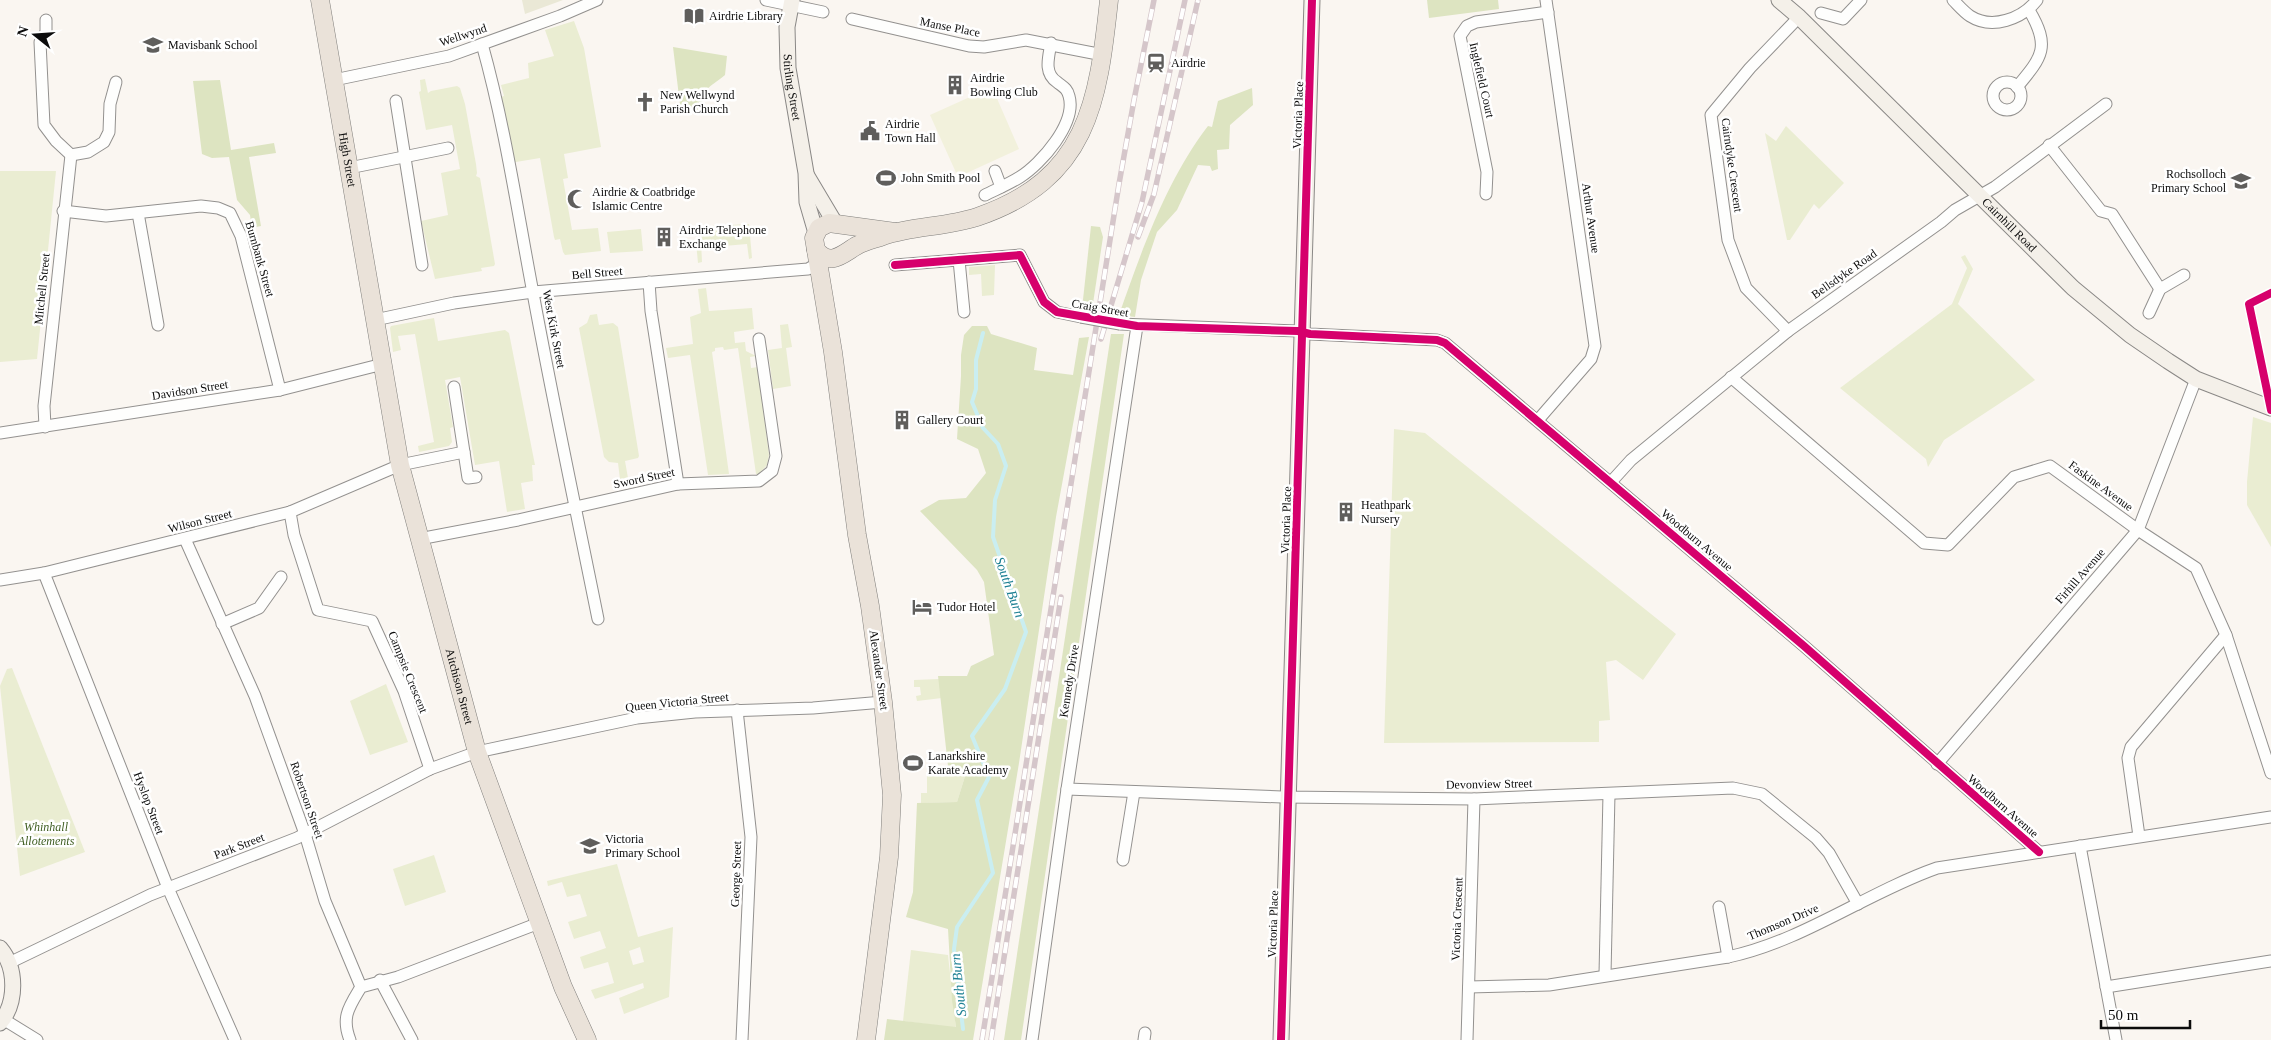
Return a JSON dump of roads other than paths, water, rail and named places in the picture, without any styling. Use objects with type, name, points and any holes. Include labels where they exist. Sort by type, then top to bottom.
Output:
[{"type":"main road","name":"High Street","points":[[320,0],[375,320]]},
{"type":"main road","points":[[895,232],[838,224],[824,225],[817,247],[820,255],[832,259],[860,244],[895,232],[946,225],[977,217],[1022,196],[1046,179],[1073,148],[1086,123],[1096,91],[1103,55],[1109,0]]},
{"type":"main road","points":[[838,224],[845,228],[850,239],[845,253]]},
{"type":"main road","name":"Alexander Street","points":[[817,247],[857,535],[870,606],[883,702],[892,795],[890,848],[866,1040]]},
{"type":"main road","name":"Alexander Street","points":[[825,301],[834,271],[845,253]]},
{"type":"main road","name":"Aitchison Street","points":[[375,320],[400,464],[477,752],[563,986],[587,1040]]},
{"type":"street","name":"Wellwynd","points":[[334,80],[449,56],[597,0]]},
{"type":"street","points":[[766,0],[791,3],[823,12]]},
{"type":"street","name":"Victoria Place","points":[[1281,1040],[1312,0]]},
{"type":"street","name":"Arthur Avenue","points":[[1538,420],[1591,359],[1595,346],[1546,0]]},
{"type":"street","name":"Cairnhill Road","points":[[1779,0],[1799,17],[2073,288],[2130,335],[2196,378],[2271,408]]},
{"type":"street","points":[[1821,13],[1843,19],[1860,0]]},
{"type":"street","points":[[1952,0],[1969,16],[1982,22],[2004,21],[2029,10],[2037,0]]},
{"type":"street","name":"Stirling Street","points":[[791,3],[787,27],[787,56],[806,173],[807,202],[817,247]]},
{"type":"street","points":[[2017,87],[2037,62],[2040,54],[2041,36],[2029,10]]},
{"type":"street","name":"Inglefield Court","points":[[1486,194],[1487,172],[1460,36],[1467,26],[1476,22],[1548,12]]},
{"type":"street","name":"Cairndyke Crescent","points":[[1788,331],[1746,288],[1728,240],[1711,115],[1750,68],[1799,17]]},
{"type":"street","name":"Manse Place","points":[[852,19],[969,46],[984,47],[1019,40],[1052,43],[1103,55]]},
{"type":"street","points":[[46,20],[46,32],[40,42],[44,125],[56,141],[71,155],[88,152],[104,142],[109,132],[110,104],[116,82]]},
{"type":"street","points":[[985,195],[1020,177],[1035,165],[1050,148],[1064,127],[1070,109],[1070,97],[1066,88],[1054,81],[1047,66],[1052,43]]},
{"type":"street","name":"West Kirk Street","points":[[482,44],[497,98],[510,160],[533,292],[598,619]]},
{"type":"street","points":[[396,101],[403,156],[422,265]]},
{"type":"street","name":"Bellsdyke Road","points":[[1611,482],[1630,460],[1788,331],[1955,210],[1995,187],[2106,104]]},
{"type":"street","points":[[2049,145],[2101,211],[2112,214],[2160,289]]},
{"type":"street","points":[[349,168],[448,148]]},
{"type":"street","name":"Mitchell Street","points":[[45,427],[44,406],[71,155]]},
{"type":"street","points":[[995,171],[1001,187]]},
{"type":"street","name":"Stirling Street","points":[[806,173],[838,224]]},
{"type":"street","name":"Burnbank Street","points":[[64,211],[106,216],[201,206],[218,208],[230,213],[241,236],[280,390]]},
{"type":"street","points":[[138,214],[158,326]]},
{"type":"street","name":"Bell Street","points":[[375,320],[454,303],[533,292],[808,269],[815,265],[817,247]]},
{"type":"street","name":"Craig Street","points":[[894,265],[1020,255],[1044,302],[1057,312],[1137,326],[1303,332]]},
{"type":"street","points":[[959,260],[964,312]]},
{"type":"street","points":[[2149,313],[2160,289],[2184,275]]},
{"type":"street","points":[[649,282],[678,484]]},
{"type":"street","name":"Kennedy Drive","points":[[1032,1040],[1067,789],[1137,326]]},
{"type":"street","name":"Woodburn Avenue","points":[[1303,332],[1441,341],[1448,345],[1804,646],[2039,852],[2271,817]]},
{"type":"street","name":"Sword Street","points":[[420,539],[576,508],[678,484],[759,481],[772,471],[776,456],[759,339]]},
{"type":"street","name":"Davidson Street","points":[[0,433],[280,390],[383,364]]},
{"type":"street","name":"Faskine Avenue","points":[[1731,377],[1924,543],[1948,545],[2014,477],[2050,466],[2138,530],[2196,568],[2226,635],[2271,773]]},
{"type":"street","name":"Firhill Avenue","points":[[1937,764],[2138,530],[2196,378]]},
{"type":"street","points":[[454,387],[468,478],[476,477]]},
{"type":"street","name":"Wilson Street","points":[[0,580],[44,573],[290,512],[400,464],[464,452]]},
{"type":"street","name":"Campsie Crescent","points":[[290,512],[294,536],[318,610],[372,621],[404,691],[430,769]]},
{"type":"street","name":"Robertson Street","points":[[185,539],[255,696],[305,834],[325,901],[361,987]]},
{"type":"street","name":"Hyslop Street","points":[[44,573],[168,888],[235,1040]]},
{"type":"street","points":[[222,624],[259,608],[282,577]]},
{"type":"street","points":[[2139,836],[2128,758],[2132,747],[2226,635]]},
{"type":"street","name":"Queen Victoria Street","points":[[477,752],[638,718],[737,710],[813,708],[883,702]]},
{"type":"street","name":"George Street","points":[[737,710],[751,837],[742,1040]]},
{"type":"street","name":"Park Street","points":[[9,963],[168,888],[305,834],[430,769],[477,752]]},
{"type":"street","name":"Devonview Street","points":[[1067,789],[1288,797],[1474,799],[1733,788],[1762,794],[1816,838],[1829,853],[1858,904]]},
{"type":"street","points":[[1123,860],[1134,792]]},
{"type":"street","points":[[1605,974],[1608,794]]},
{"type":"street","name":"Victoria Crescent","points":[[1467,1040],[1474,799]]},
{"type":"street","points":[[2080,846],[2116,1040]]},
{"type":"street","name":"Thomson Drive","points":[[1469,987],[1548,985],[1605,974],[1728,957],[1750,952],[1777,942],[1910,878],[1937,868],[2039,852]]},
{"type":"street","points":[[1719,907],[1728,957]]},
{"type":"street","points":[[350,1040],[345,1027],[348,1008],[361,987],[380,980],[398,977],[539,923]]},
{"type":"street","points":[[0,948],[9,963],[13,978],[12,1000],[2,1021],[37,1040]]},
{"type":"street","points":[[2106,987],[2271,961]]},
{"type":"street","points":[[380,980],[412,1040]]},
{"type":"waterway","name":"South Burn","points":[[963,1029],[954,949],[957,927],[993,873],[977,800],[989,777],[972,736],[1005,689],[1026,632],[993,537],[995,500],[1006,466],[998,444],[983,428],[972,402],[976,389],[976,360],[983,333]]},
{"type":"railway","points":[[982,1040],[1119,184],[1154,0]]},
{"type":"railway","points":[[1101,339],[1142,202],[1185,0]]},
{"type":"railway","points":[[1138,237],[1154,194],[1198,0]]},
{"type":"railway","points":[[991,1040],[1061,597]]},
{"type":"place","name":"Airdrie Library","points":[[694,16]]},
{"type":"place","name":"Mavisbank School","points":[[153,45]]},
{"type":"place","name":"Airdrie","points":[[1156,63]]},
{"type":"place","name":"Airdrie Bowling Club","points":[[955,85]]},
{"type":"place","name":"New Wellwynd Parish Church","points":[[645,102]]},
{"type":"place","name":"Airdrie Town Hall","points":[[870,131]]},
{"type":"place","name":"John Smith Pool","points":[[886,178]]},
{"type":"place","name":"Rochsolloch Primary School","points":[[2241,181]]},
{"type":"place","name":"Airdrie & Coatbridge Islamic Centre","points":[[577,199]]},
{"type":"place","name":"Airdrie Telephone Exchange","points":[[664,237]]},
{"type":"place","name":"Gallery Court","points":[[902,420]]},
{"type":"place","name":"Heathpark Nursery","points":[[1346,512]]},
{"type":"place","name":"Tudor Hotel","points":[[922,607]]},
{"type":"place","name":"Lanarkshire Karate Academy","points":[[913,763]]},
{"type":"place","name":"Victoria Primary School","points":[[590,846]]},
{"type":"park label","name":"Whinhall Allotements","points":[[46,834]]}]
